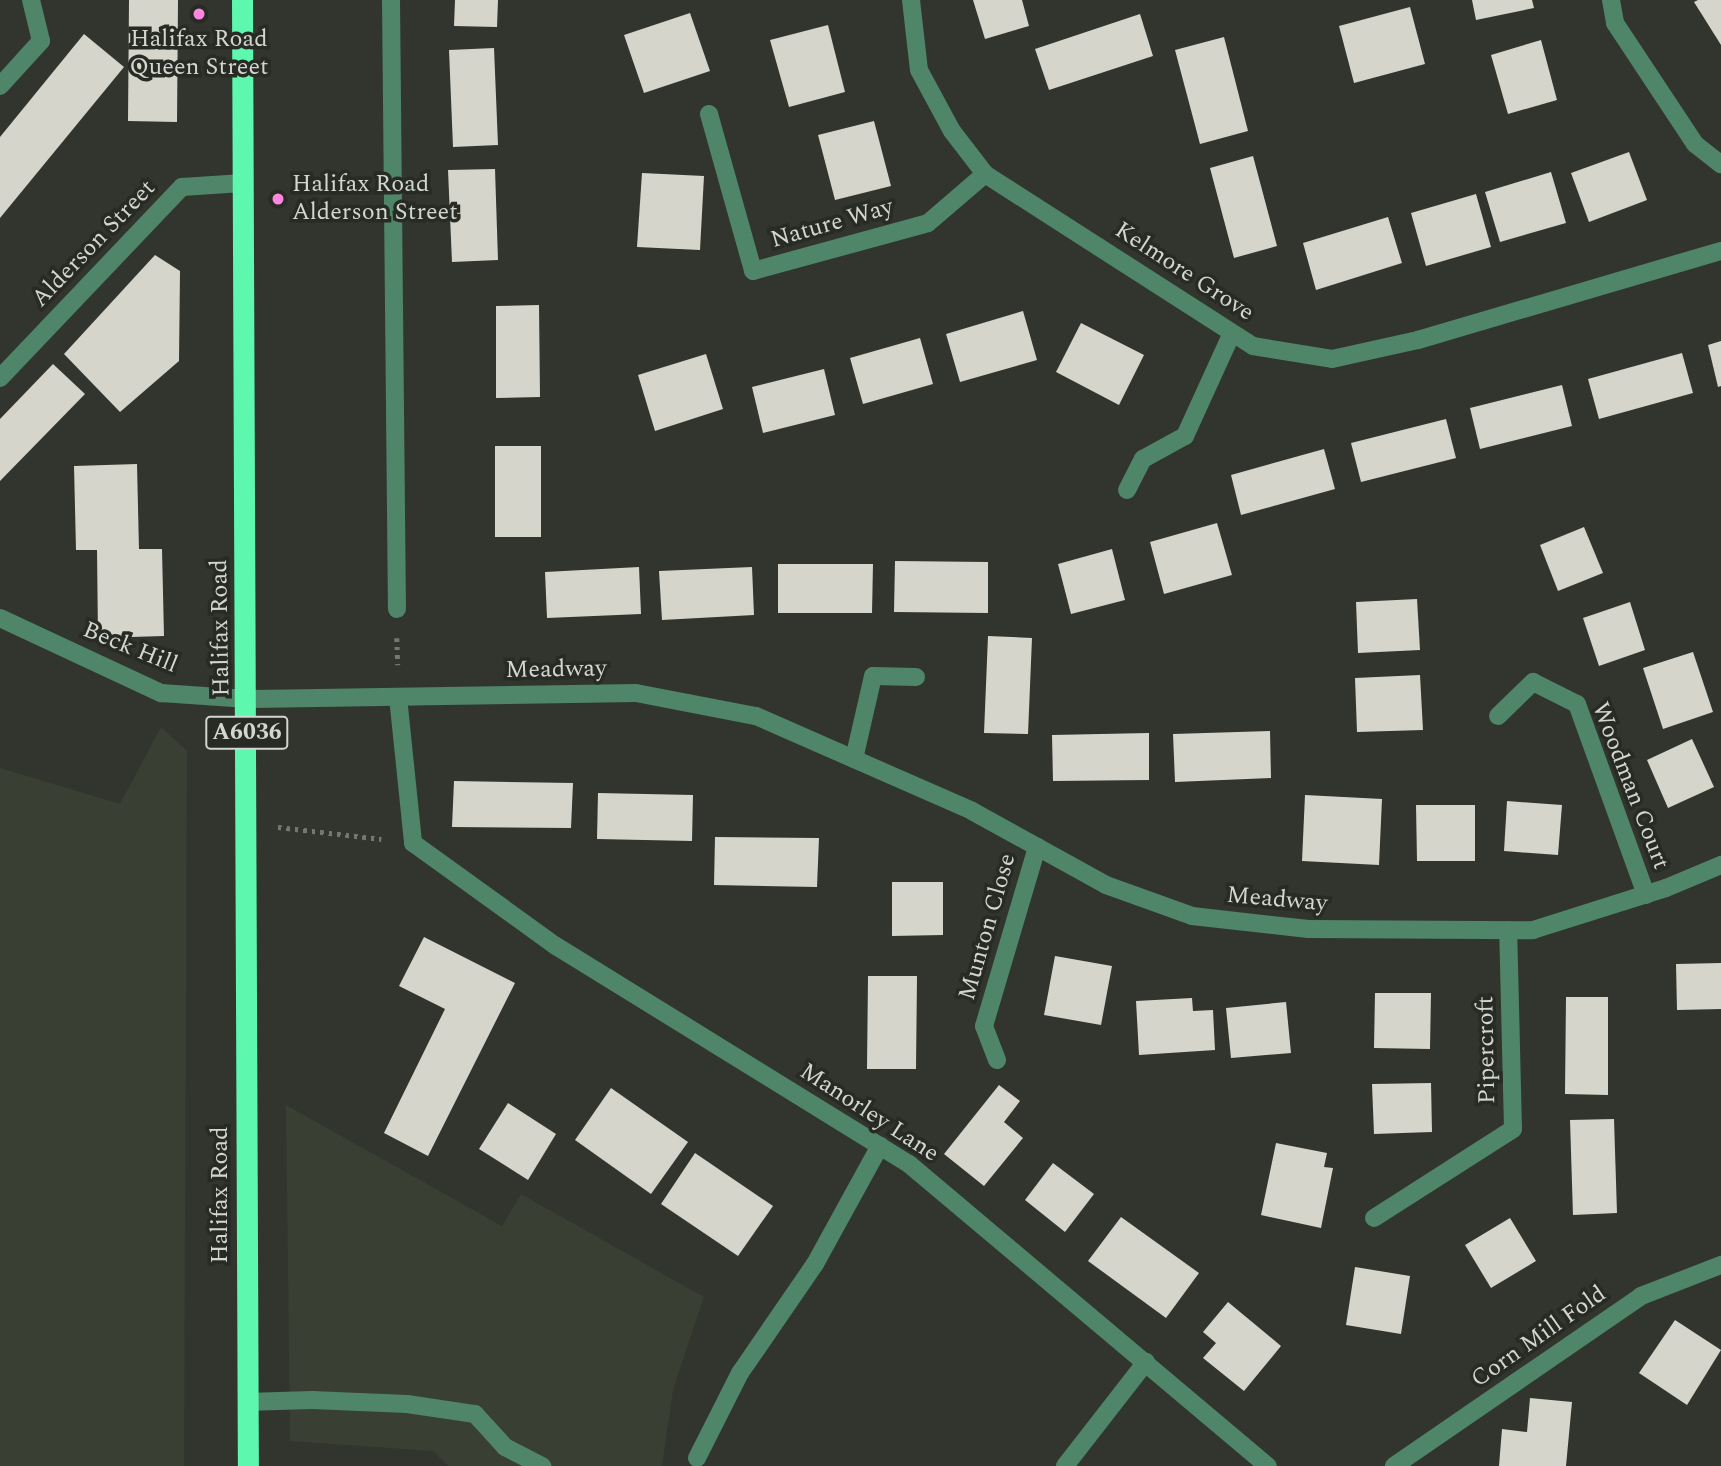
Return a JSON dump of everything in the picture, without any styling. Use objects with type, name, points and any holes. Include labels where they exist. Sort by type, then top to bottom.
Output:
[{"type":"highway","name":"Halifax Road","points":[[242,0],[248,699],[248,1466]]},
{"type":"street","points":[[0,86],[41,41],[31,0]]},
{"type":"street","points":[[391,0],[397,609]]},
{"type":"street","name":"Kelmore Grove","points":[[911,0],[919,70],[952,131],[985,174],[1253,346],[1332,359],[1418,340],[1721,251]]},
{"type":"street","points":[[1611,0],[1615,23],[1695,144],[1721,164]]},
{"type":"street","name":"Nature Way","points":[[709,114],[754,271],[928,223],[985,174]]},
{"type":"street","name":"Alderson Street","points":[[0,378],[182,187],[243,183]]},
{"type":"street","points":[[1127,490],[1143,459],[1185,436],[1232,333]]},
{"type":"street","name":"Beck Hill","points":[[0,618],[161,692],[248,699]]},
{"type":"street","points":[[854,759],[873,676],[916,677]]},
{"type":"street","name":"Woodman Court","points":[[1498,716],[1533,682],[1577,705],[1646,895]]},
{"type":"street","name":"Meadway","points":[[248,699],[636,693],[756,716],[972,811],[1106,885],[1192,916],[1308,929],[1534,930],[1646,895],[1721,865]]},
{"type":"street","points":[[398,697],[414,843]]},
{"type":"street","name":"Manorley Lane","points":[[414,843],[556,946],[909,1164],[1268,1466]]},
{"type":"street","name":"Munton Close","points":[[998,1060],[984,1026],[1037,847]]},
{"type":"street","name":"Pipercroft","points":[[1374,1217],[1513,1129],[1508,930]]},
{"type":"street","points":[[697,1458],[740,1373],[815,1264],[880,1146]]},
{"type":"street","name":"Corn Mill Fold","points":[[1394,1466],[1641,1296],[1721,1265]]},
{"type":"street","points":[[1065,1466],[1146,1362]]},
{"type":"street","points":[[248,1402],[312,1400],[407,1404],[475,1414],[505,1447],[542,1466]]},
{"type":"path","points":[[397,609],[398,697]]},
{"type":"path","points":[[246,823],[414,843]]},
{"type":"shaded area","points":[[161,727],[187,751],[184,1466],[0,1466],[0,768],[120,804]]},
{"type":"shaded area","points":[[286,1105],[502,1226],[521,1194],[704,1297],[673,1390],[662,1466],[448,1466],[433,1451],[290,1441]]},
{"type":"building","points":[[129,0],[178,0],[177,122],[128,121]]},
{"type":"building","points":[[455,0],[498,0],[497,27],[454,26]]},
{"type":"building","points":[[973,0],[1022,0],[1029,26],[985,39]]},
{"type":"building","points":[[1472,0],[1532,0],[1534,8],[1476,20]]},
{"type":"building","points":[[1721,0],[1721,45],[1694,2]]},
{"type":"building","points":[[1410,7],[1425,64],[1354,83],[1339,26]]},
{"type":"building","points":[[690,13],[710,71],[644,93],[624,35]]},
{"type":"building","points":[[1140,14],[1153,56],[1049,90],[1035,49]]},
{"type":"building","points":[[828,25],[845,92],[789,107],[770,40]]},
{"type":"building","points":[[84,34],[124,67],[0,218],[0,137]]},
{"type":"building","points":[[1224,37],[1248,131],[1200,144],[1175,50]]},
{"type":"building","points":[[1541,40],[1557,100],[1508,114],[1491,55]]},
{"type":"building","points":[[494,48],[498,145],[453,147],[449,50]]},
{"type":"building","points":[[874,121],[891,186],[835,200],[818,135]]},
{"type":"building","points":[[1629,152],[1647,200],[1589,222],[1571,173]]},
{"type":"building","points":[[1253,156],[1277,246],[1234,258],[1210,168]]},
{"type":"building","points":[[495,169],[498,260],[452,262],[448,170]]},
{"type":"building","points":[[1551,172],[1566,223],[1500,242],[1485,192]]},
{"type":"building","points":[[642,173],[704,176],[700,250],[637,247]]},
{"type":"building","points":[[1476,194],[1491,247],[1426,266],[1411,213]]},
{"type":"building","points":[[1388,217],[1402,263],[1316,290],[1303,243]]},
{"type":"building","points":[[155,255],[180,271],[179,361],[120,412],[64,354]]},
{"type":"building","points":[[539,305],[540,397],[496,398],[496,306]]},
{"type":"building","points":[[1023,311],[1037,360],[960,382],[946,334]]},
{"type":"building","points":[[1081,323],[1144,355],[1119,405],[1056,372]]},
{"type":"building","points":[[920,338],[933,384],[863,404],[850,358]]},
{"type":"building","points":[[1721,341],[1721,386],[1718,387],[1708,345]]},
{"type":"building","points":[[1682,353],[1693,393],[1599,419],[1588,379]]},
{"type":"building","points":[[706,354],[723,409],[655,431],[638,375]]},
{"type":"building","points":[[53,364],[85,394],[0,481],[0,419]]},
{"type":"building","points":[[824,369],[835,415],[763,433],[752,387]]},
{"type":"building","points":[[1562,385],[1572,426],[1480,449],[1470,408]]},
{"type":"building","points":[[1446,419],[1456,458],[1361,482],[1351,443]]},
{"type":"building","points":[[495,446],[541,446],[541,537],[495,537]]},
{"type":"building","points":[[1324,449],[1335,489],[1241,515],[1231,475]]},
{"type":"building","points":[[137,464],[139,549],[162,549],[164,636],[98,638],[97,550],[76,550],[74,466]]},
{"type":"building","points":[[1217,523],[1232,575],[1164,594],[1150,542]]},
{"type":"building","points":[[1584,527],[1603,573],[1558,591],[1540,545]]},
{"type":"building","points":[[1112,549],[1125,600],[1071,614],[1058,564]]},
{"type":"building","points":[[895,561],[988,562],[988,613],[894,612]]},
{"type":"building","points":[[778,564],[873,564],[872,613],[778,613]]},
{"type":"building","points":[[639,567],[641,614],[547,618],[545,572]]},
{"type":"building","points":[[752,567],[754,615],[662,620],[659,571]]},
{"type":"building","points":[[1417,599],[1420,650],[1358,653],[1356,602]]},
{"type":"building","points":[[1630,602],[1645,650],[1599,666],[1583,618]]},
{"type":"building","points":[[988,636],[1032,638],[1028,734],[984,733]]},
{"type":"building","points":[[1693,652],[1713,712],[1663,729],[1643,668]]},
{"type":"building","points":[[1420,675],[1423,730],[1357,732],[1355,678]]},
{"type":"building","points":[[1270,731],[1271,778],[1175,782],[1173,734]]},
{"type":"building","points":[[1149,733],[1149,780],[1053,781],[1052,735]]},
{"type":"building","points":[[1692,739],[1714,787],[1668,808],[1647,760]]},
{"type":"building","points":[[454,781],[573,783],[571,828],[452,827]]},
{"type":"building","points":[[598,793],[693,795],[692,841],[597,839]]},
{"type":"building","points":[[1305,795],[1382,799],[1379,865],[1302,861]]},
{"type":"building","points":[[1507,801],[1562,805],[1558,855],[1504,851]]},
{"type":"building","points":[[1416,805],[1475,805],[1475,861],[1417,861]]},
{"type":"building","points":[[715,837],[819,838],[817,887],[714,885]]},
{"type":"building","points":[[892,882],[943,882],[943,935],[892,936]]},
{"type":"building","points":[[424,937],[515,983],[428,1156],[384,1133],[445,1009],[399,986]]},
{"type":"building","points":[[1055,956],[1112,966],[1101,1025],[1044,1015]]},
{"type":"building","points":[[1721,963],[1721,1009],[1677,1010],[1676,964]]},
{"type":"building","points":[[868,976],[917,976],[916,1069],[867,1069]]},
{"type":"building","points":[[1375,993],[1431,993],[1430,1049],[1374,1048]]},
{"type":"building","points":[[1566,997],[1608,997],[1608,1095],[1565,1094]]},
{"type":"building","points":[[1192,998],[1193,1011],[1213,1010],[1215,1050],[1139,1055],[1136,1001]]},
{"type":"building","points":[[1286,1002],[1291,1053],[1231,1058],[1226,1008]]},
{"type":"building","points":[[1431,1083],[1432,1132],[1374,1134],[1372,1084]]},
{"type":"building","points":[[999,1085],[1020,1101],[1004,1122],[1023,1138],[984,1186],[944,1154]]},
{"type":"building","points":[[611,1088],[688,1142],[651,1194],[575,1140]]},
{"type":"building","points":[[508,1103],[556,1134],[528,1180],[479,1149]]},
{"type":"building","points":[[1614,1119],[1617,1213],[1573,1215],[1570,1120]]},
{"type":"building","points":[[1276,1143],[1327,1153],[1324,1167],[1333,1168],[1321,1228],[1261,1215]]},
{"type":"building","points":[[695,1153],[773,1206],[738,1256],[661,1204]]},
{"type":"building","points":[[1053,1163],[1094,1194],[1065,1232],[1025,1200]]},
{"type":"building","points":[[1121,1217],[1199,1273],[1166,1318],[1088,1261]]},
{"type":"building","points":[[1510,1218],[1536,1261],[1491,1288],[1465,1245]]},
{"type":"building","points":[[1355,1267],[1410,1276],[1401,1334],[1346,1325]]},
{"type":"building","points":[[1228,1302],[1281,1346],[1244,1391],[1203,1358],[1216,1343],[1203,1332]]},
{"type":"building","points":[[1675,1320],[1721,1350],[1687,1405],[1639,1373]]},
{"type":"building","points":[[1530,1398],[1572,1402],[1566,1466],[1499,1466],[1502,1429],[1527,1432]]},
{"type":"place","name":"Halifax Road Queen Street","points":[[199,14]]},
{"type":"place","name":"Halifax Road Alderson Street","points":[[278,199]]}]
